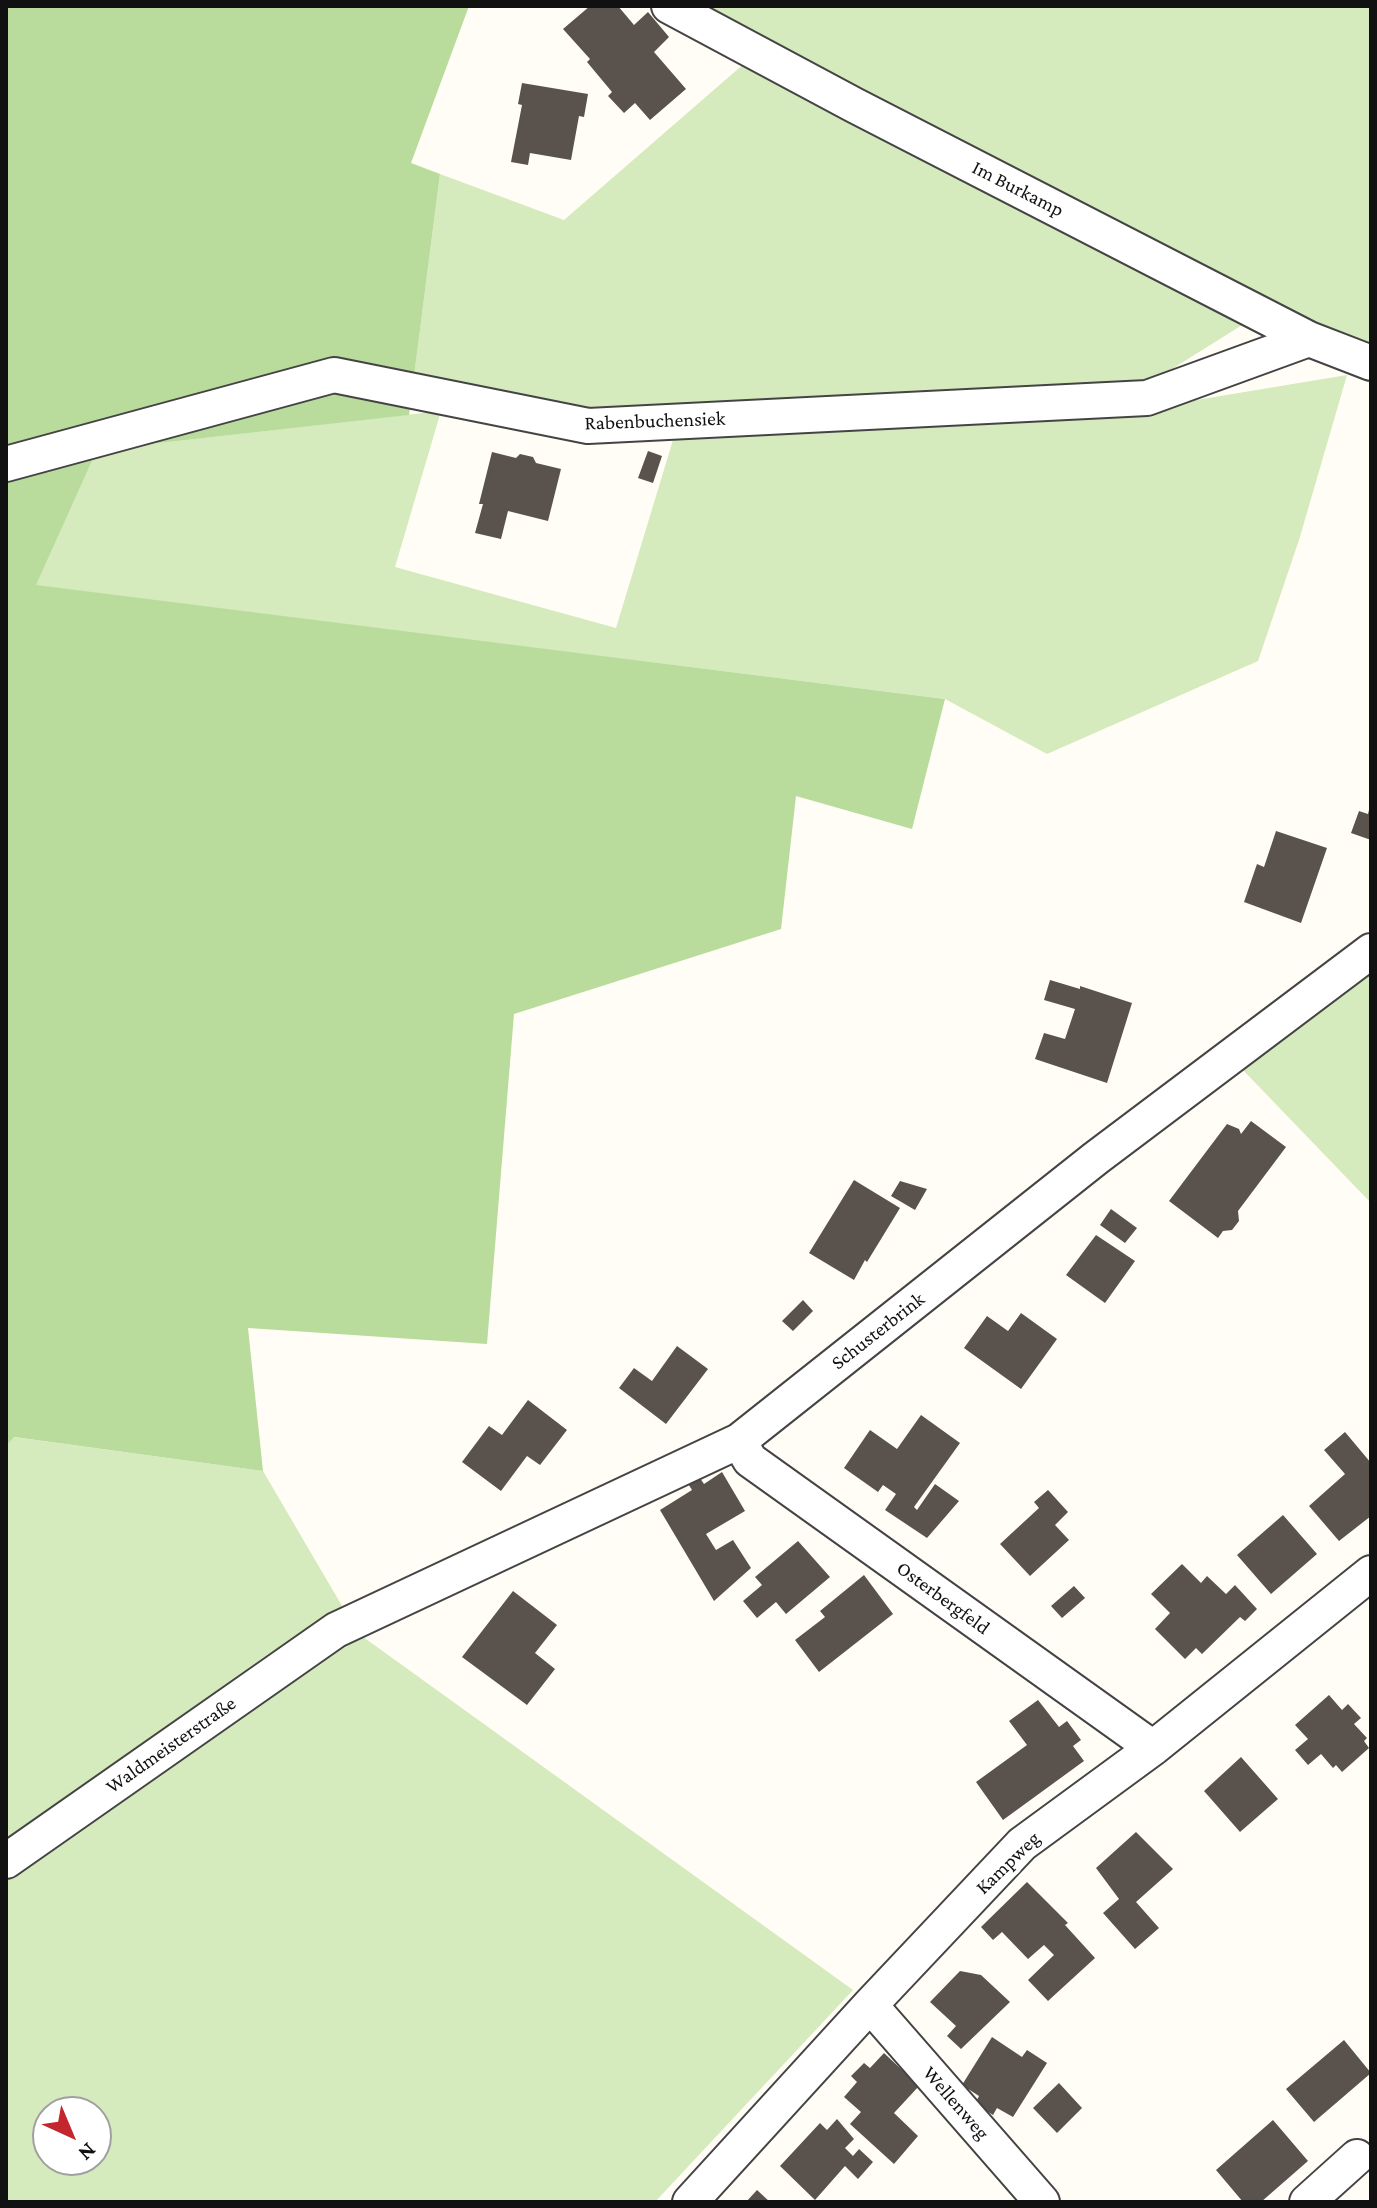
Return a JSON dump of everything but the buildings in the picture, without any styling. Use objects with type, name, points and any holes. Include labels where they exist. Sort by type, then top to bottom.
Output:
[{"type":"street","name":"Im Burkamp","points":[[669,6],[854,105],[1309,339],[1371,363]]},
{"type":"street","name":"Rabenbuchensiek","points":[[6,464],[334,375],[588,426],[1147,398],[1309,339]]},
{"type":"street","name":"Schusterbrink","points":[[336,1630],[739,1441],[1096,1158],[1371,951]]},
{"type":"street","name":"Osterbergfeld","points":[[739,1441],[750,1460],[1153,1748]]},
{"type":"street","name":"Kampweg","points":[[690,2202],[1022,1844],[1153,1748],[1371,1573]]},
{"type":"street","name":"Waldmeisterstraße","points":[[6,1861],[336,1630]]},
{"type":"street","name":"Wellenweg","points":[[870,2005],[1042,2202]]},
{"type":"street","points":[[1307,2202],[1357,2157]]},
{"type":"green space","points":[[6,6],[469,6],[411,163],[440,174],[409,415],[97,450],[36,585],[945,699],[912,829],[796,796],[781,929],[514,1014],[487,1344],[248,1328],[263,1471],[14,1437],[6,1446]]},
{"type":"green space","points":[[697,6],[1371,6],[1371,348],[1247,296]]},
{"type":"green space","points":[[746,62],[1247,322],[1143,387],[587,415],[413,383],[440,174],[564,220]]},
{"type":"green space","points":[[1347,375],[1299,540],[1258,661],[1047,754],[945,699],[35,586],[97,450],[441,411],[395,567],[616,628],[673,440],[1142,409]]},
{"type":"green space","points":[[1371,966],[1371,1203],[1240,1067]]},
{"type":"green space","points":[[13,1437],[263,1471],[345,1611],[268,1654],[6,1840],[6,1446]]},
{"type":"green space","points":[[359,1634],[853,1990],[655,2202],[6,2202],[6,1877]]}]
